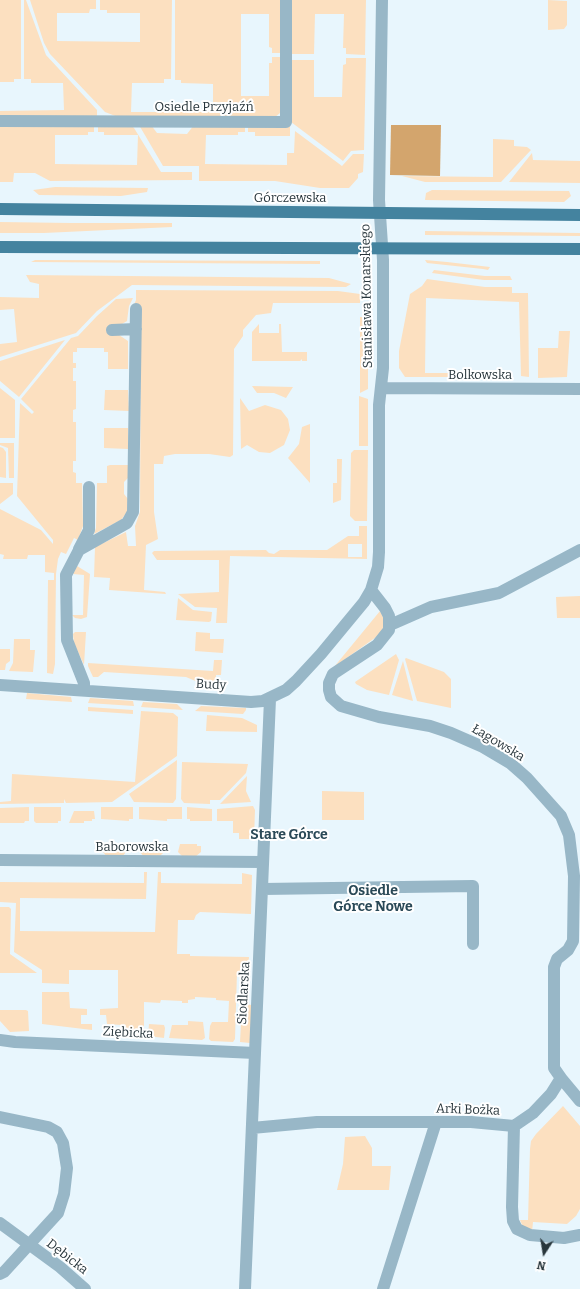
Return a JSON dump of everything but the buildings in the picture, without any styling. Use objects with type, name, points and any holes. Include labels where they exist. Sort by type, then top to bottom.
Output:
[{"type":"main road","name":"Górczewska","points":[[0,209],[580,215]]},
{"type":"main road","points":[[0,247],[580,249]]},
{"type":"street","name":"Osiedle Przyjaźń","points":[[0,120],[286,122],[286,0]]},
{"type":"street","name":"Stanisława Konarskiego","points":[[371,590],[378,567],[379,552],[379,405],[383,368],[382,248],[380,212],[382,0]]},
{"type":"street","points":[[79,550],[127,523],[133,512],[136,309]]},
{"type":"street","points":[[112,330],[136,329]]},
{"type":"street","name":"Bolkowska","points":[[381,388],[580,389]]},
{"type":"street","points":[[84,690],[84,683],[66,634],[66,574],[89,530],[90,487]]},
{"type":"street","points":[[371,590],[385,608],[390,624],[431,607],[499,593],[580,550]]},
{"type":"street","name":"Budy","points":[[0,685],[251,702],[270,699],[286,690],[311,665],[364,602],[371,590]]},
{"type":"street","name":"Łagowska","points":[[390,624],[387,634],[383,640],[333,674],[330,679],[329,690],[332,697],[341,706],[379,717],[430,726],[451,732],[483,747],[510,763],[527,778],[561,816],[570,835],[574,876],[573,941],[568,950],[557,958],[554,967],[554,1068],[561,1078]]},
{"type":"street","name":"Siodlarska","points":[[245,1289],[270,699]]},
{"type":"street","name":"Baborowska","points":[[0,860],[263,862]]},
{"type":"street","points":[[263,889],[473,886],[473,944]]},
{"type":"street","name":"Ziębicka","points":[[0,1040],[15,1042],[255,1053]]},
{"type":"street","points":[[514,1126],[533,1112],[551,1094],[561,1078],[580,1101]]},
{"type":"street","name":"Dębicka","points":[[0,1117],[48,1127],[57,1132],[63,1143],[67,1168],[64,1194],[58,1213],[27,1244],[60,1267],[85,1289]]},
{"type":"street","name":"Arki Bożka","points":[[252,1128],[317,1122],[471,1122],[514,1126],[512,1207],[513,1220],[517,1229],[530,1235],[564,1238],[580,1235]]},
{"type":"street","points":[[383,1289],[436,1122]]},
{"type":"street","points":[[0,1223],[27,1244],[4,1272],[0,1274]]},
{"type":"shaded area","points":[[0,0],[21,0],[21,79],[14,79],[14,82],[0,82]]},
{"type":"shaded area","points":[[24,0],[26,0],[46,55],[97,110],[97,117],[0,117],[0,111],[64,110],[63,83],[31,83],[31,79],[24,79]]},
{"type":"shaded area","points":[[30,0],[96,0],[96,9],[90,9],[89,13],[57,13],[57,41],[140,42],[140,13],[107,13],[107,10],[100,10],[100,0],[172,0],[171,79],[164,79],[164,83],[132,83],[131,112],[213,112],[213,84],[181,83],[181,80],[175,80],[175,0],[282,0],[282,53],[272,53],[272,48],[269,47],[269,14],[241,14],[241,96],[269,96],[269,63],[272,63],[272,57],[282,57],[280,113],[274,118],[118,117],[105,112],[50,54],[44,43]]},
{"type":"shaded area","points":[[290,0],[366,0],[365,55],[346,54],[346,48],[343,48],[344,14],[315,14],[314,54],[291,54]]},
{"type":"shaded area","points":[[548,0],[567,1],[567,25],[564,29],[548,30]]},
{"type":"shaded area","points":[[346,58],[366,58],[364,150],[351,151],[343,161],[291,122],[291,60],[314,60],[314,97],[342,97],[343,65],[346,64]]},
{"type":"shaded area","points":[[0,124],[94,125],[94,132],[88,132],[88,135],[55,135],[55,164],[137,165],[138,135],[104,135],[104,132],[98,132],[98,125],[131,125],[134,128],[161,172],[192,172],[192,180],[50,181],[35,173],[14,173],[13,182],[0,182]]},
{"type":"shaded area","points":[[139,125],[151,125],[157,133],[187,134],[194,125],[245,126],[245,132],[238,132],[238,135],[206,135],[205,164],[287,165],[287,153],[294,153],[295,131],[342,166],[353,154],[364,154],[363,172],[358,174],[358,178],[349,188],[320,188],[275,181],[199,181],[199,166],[163,166]]},
{"type":"shaded area","points":[[391,125],[441,125],[440,176],[390,175]]},
{"type":"shaded area","points":[[248,126],[290,126],[290,136],[255,136],[255,132],[248,132]]},
{"type":"shaded area","points":[[493,139],[514,140],[514,146],[527,147],[531,150],[501,182],[425,182],[402,176],[493,177]]},
{"type":"shaded area","points":[[532,153],[533,160],[580,161],[580,183],[509,182]]},
{"type":"shaded area","points":[[55,187],[148,188],[147,192],[121,196],[39,195],[33,190]]},
{"type":"shaded area","points":[[432,190],[569,191],[571,196],[564,202],[425,200],[426,193]]},
{"type":"shaded area","points":[[0,222],[172,223],[172,227],[44,233],[0,233]]},
{"type":"shaded area","points":[[425,231],[580,233],[580,236],[425,235]]},
{"type":"shaded area","points":[[35,260],[320,261],[320,264],[31,262]]},
{"type":"shaded area","points":[[425,260],[490,267],[488,270],[427,263]]},
{"type":"shaded area","points":[[434,270],[485,276],[510,276],[512,280],[484,280],[432,273]]},
{"type":"shaded area","points":[[26,275],[329,278],[351,284],[346,287],[132,285],[97,311],[76,333],[0,357],[0,344],[17,342],[14,309],[0,310],[0,297],[39,298],[39,284],[30,282]]},
{"type":"shaded area","points":[[427,279],[485,287],[512,287],[512,293],[528,293],[529,377],[521,376],[519,302],[426,298],[425,373],[509,373],[509,377],[405,377],[399,368],[399,351],[410,294],[422,286]]},
{"type":"shaded area","points":[[136,290],[338,291],[360,294],[360,303],[273,303],[271,313],[256,315],[243,330],[243,336],[234,349],[233,455],[230,457],[209,454],[175,454],[164,456],[163,464],[154,464],[154,512],[158,539],[146,545],[144,590],[165,592],[166,594],[109,590],[110,578],[94,577],[95,547],[126,532],[128,546],[136,546],[135,526],[140,512],[141,307],[133,307],[136,300]]},
{"type":"shaded area","points":[[133,298],[129,306],[127,321],[122,324],[110,325],[119,335],[128,341],[128,369],[108,369],[108,352],[104,352],[104,348],[77,348],[77,352],[73,352],[73,363],[76,363],[76,368],[73,368],[73,381],[76,381],[76,409],[73,410],[73,422],[76,422],[76,461],[73,461],[73,472],[76,473],[76,483],[82,483],[83,526],[78,540],[74,538],[66,554],[61,552],[58,559],[56,574],[55,664],[53,674],[47,673],[48,580],[54,580],[54,573],[45,572],[45,555],[28,555],[27,559],[3,559],[4,555],[0,554],[0,509],[41,530],[53,544],[53,540],[17,496],[20,403],[32,414],[34,412],[21,399],[71,338],[78,336],[116,299]]},
{"type":"shaded area","points":[[360,317],[368,317],[368,389],[360,393]]},
{"type":"shaded area","points":[[259,324],[259,333],[279,333],[279,324],[281,324],[282,352],[307,352],[307,361],[302,361],[302,359],[300,361],[252,361],[252,332]]},
{"type":"shaded area","points":[[559,331],[570,331],[567,377],[538,378],[538,348],[558,348]]},
{"type":"shaded area","points":[[65,340],[19,397],[0,381],[0,361]]},
{"type":"shaded area","points":[[252,386],[293,387],[286,398],[274,393],[257,393]]},
{"type":"shaded area","points":[[0,388],[15,400],[15,438],[0,438]]},
{"type":"shaded area","points":[[105,390],[128,390],[129,411],[104,410]]},
{"type":"shaded area","points":[[359,396],[368,399],[368,446],[359,446]]},
{"type":"shaded area","points":[[240,398],[249,411],[265,405],[281,410],[288,419],[290,430],[284,445],[270,453],[259,452],[247,445],[241,449]]},
{"type":"shaded area","points":[[310,424],[310,483],[288,458],[299,444],[302,427]]},
{"type":"shaded area","points":[[104,428],[128,428],[128,449],[104,448]]},
{"type":"shaded area","points":[[0,443],[14,443],[14,478],[9,478],[8,448],[0,445]]},
{"type":"shaded area","points":[[0,447],[6,452],[6,478],[0,477]]},
{"type":"shaded area","points":[[354,450],[368,450],[367,521],[355,521],[350,516],[351,453]]},
{"type":"shaded area","points":[[337,459],[342,459],[341,500],[333,503],[333,483],[337,483]]},
{"type":"shaded area","points":[[128,465],[128,478],[124,482],[124,494],[128,499],[127,512],[121,520],[94,534],[96,528],[97,483],[107,483],[107,466]]},
{"type":"shaded area","points":[[0,483],[13,483],[13,494],[0,504]]},
{"type":"shaded area","points":[[359,526],[367,526],[367,559],[230,556],[227,623],[216,623],[217,608],[195,607],[178,594],[219,592],[219,560],[157,560],[152,553],[154,551],[266,550],[269,553],[274,554],[280,550],[327,550],[348,536],[359,536]],"holes":[[[348,544],[362,544],[362,557],[348,557]]]},
{"type":"shaded area","points":[[77,566],[90,574],[87,617],[81,619],[75,618],[72,615],[83,615],[84,575],[73,574]]},
{"type":"shaded area","points":[[580,596],[580,618],[557,618],[556,597]]},
{"type":"shaded area","points":[[178,598],[193,610],[212,612],[211,621],[176,620]]},
{"type":"shaded area","points":[[380,611],[386,623],[379,635],[334,667]]},
{"type":"shaded area","points":[[75,632],[86,632],[84,665],[74,643],[73,634]]},
{"type":"shaded area","points":[[196,632],[210,633],[210,639],[224,639],[223,653],[195,651]]},
{"type":"shaded area","points":[[14,639],[30,639],[30,650],[35,650],[33,672],[9,671],[13,663]]},
{"type":"shaded area","points":[[0,649],[10,649],[10,661],[6,664],[5,670],[0,670]]},
{"type":"shaded area","points":[[396,654],[399,660],[389,695],[367,690],[356,684],[355,682]]},
{"type":"shaded area","points":[[406,658],[444,672],[451,679],[451,708],[417,701],[405,659]]},
{"type":"shaded area","points":[[214,660],[222,660],[221,675],[216,675],[216,685],[205,685],[186,677],[104,672],[98,677],[93,677],[88,666],[88,663],[213,671]]},
{"type":"shaded area","points":[[403,661],[413,701],[392,695]]},
{"type":"shaded area","points":[[27,693],[71,697],[72,702],[26,699]]},
{"type":"shaded area","points":[[90,698],[133,701],[134,706],[88,703]]},
{"type":"shaded area","points":[[143,702],[177,704],[183,710],[141,707]]},
{"type":"shaded area","points":[[201,706],[246,708],[246,710],[243,714],[195,711]]},
{"type":"shaded area","points":[[88,707],[133,710],[133,714],[88,711]]},
{"type":"shaded area","points":[[141,711],[173,713],[178,717],[177,756],[112,802],[66,803],[64,799],[64,803],[0,804],[0,802],[11,801],[12,774],[135,782]]},
{"type":"shaded area","points":[[207,715],[242,718],[257,725],[257,732],[206,731]]},
{"type":"shaded area","points":[[177,760],[176,799],[173,803],[134,802],[129,794]]},
{"type":"shaded area","points":[[182,762],[248,764],[246,773],[220,800],[210,800],[210,804],[184,803],[181,799]]},
{"type":"shaded area","points":[[247,776],[246,791],[251,802],[220,804]]},
{"type":"shaded area","points":[[322,791],[364,792],[364,820],[322,820]]},
{"type":"shaded area","points":[[253,806],[255,810],[254,839],[239,839],[239,833],[233,833],[233,821],[217,821],[217,809]]},
{"type":"shaded area","points":[[29,807],[29,821],[25,821],[24,823],[0,823],[0,808]]},
{"type":"shaded area","points":[[34,807],[61,807],[61,821],[58,821],[58,823],[36,823],[34,821]]},
{"type":"shaded area","points":[[101,807],[133,807],[133,819],[129,819],[129,821],[101,819]]},
{"type":"shaded area","points":[[139,807],[182,807],[182,819],[167,819],[167,821],[139,819]]},
{"type":"shaded area","points":[[187,807],[212,809],[212,821],[190,821],[190,819],[187,819]]},
{"type":"shaded area","points":[[74,811],[94,811],[95,819],[92,819],[92,821],[84,821],[84,823],[69,823]]},
{"type":"shaded area","points":[[105,844],[126,844],[126,852],[122,857],[107,857],[103,852],[103,845],[105,846]]},
{"type":"shaded area","points":[[142,844],[164,844],[164,852],[159,857],[144,857],[140,852],[140,846]]},
{"type":"shaded area","points":[[180,844],[197,844],[197,846],[201,846],[201,852],[195,857],[183,857],[178,852]]},
{"type":"shaded area","points":[[144,872],[147,872],[146,899],[20,898],[20,931],[155,932],[158,872],[161,872],[161,883],[242,884],[242,873],[252,875],[251,914],[200,912],[196,915],[194,920],[178,920],[177,954],[190,954],[190,956],[249,957],[248,969],[246,972],[237,972],[235,1039],[233,1042],[211,1041],[209,1039],[210,1026],[212,1022],[228,1022],[229,1001],[216,1000],[216,998],[195,997],[195,999],[188,1000],[188,1003],[182,1003],[182,1001],[161,1000],[160,1003],[144,1002],[144,1037],[108,1035],[120,1033],[121,1025],[107,1024],[106,1015],[100,1015],[100,1009],[118,1008],[118,970],[69,970],[69,984],[42,983],[42,970],[14,952],[16,903],[0,902],[0,882],[144,883]]},
{"type":"shaded area","points":[[0,907],[9,907],[11,909],[10,954],[37,973],[0,973]]},
{"type":"shaded area","points":[[42,992],[69,992],[70,1008],[87,1009],[87,1015],[81,1015],[81,1024],[92,1024],[92,1030],[42,1024]]},
{"type":"shaded area","points":[[242,1004],[252,1005],[250,1043],[240,1042]]},
{"type":"shaded area","points":[[0,1010],[28,1011],[29,1031],[10,1032],[0,1021]]},
{"type":"shaded area","points":[[188,1021],[203,1022],[205,1038],[202,1040],[169,1038],[172,1025],[188,1025]]},
{"type":"shaded area","points":[[149,1024],[164,1025],[164,1038],[148,1036]]},
{"type":"shaded area","points":[[563,1106],[580,1126],[580,1209],[576,1216],[567,1224],[533,1222],[532,1232],[523,1227],[520,1220],[528,1220],[531,1141]]},
{"type":"shaded area","points":[[365,1136],[372,1148],[372,1166],[391,1166],[389,1190],[337,1190],[343,1164],[345,1137]]},
{"type":"district","name":"Stare Górce","points":[[289,835]]},
{"type":"district","name":"Osiedle Górce Nowe","points":[[373,900]]}]
